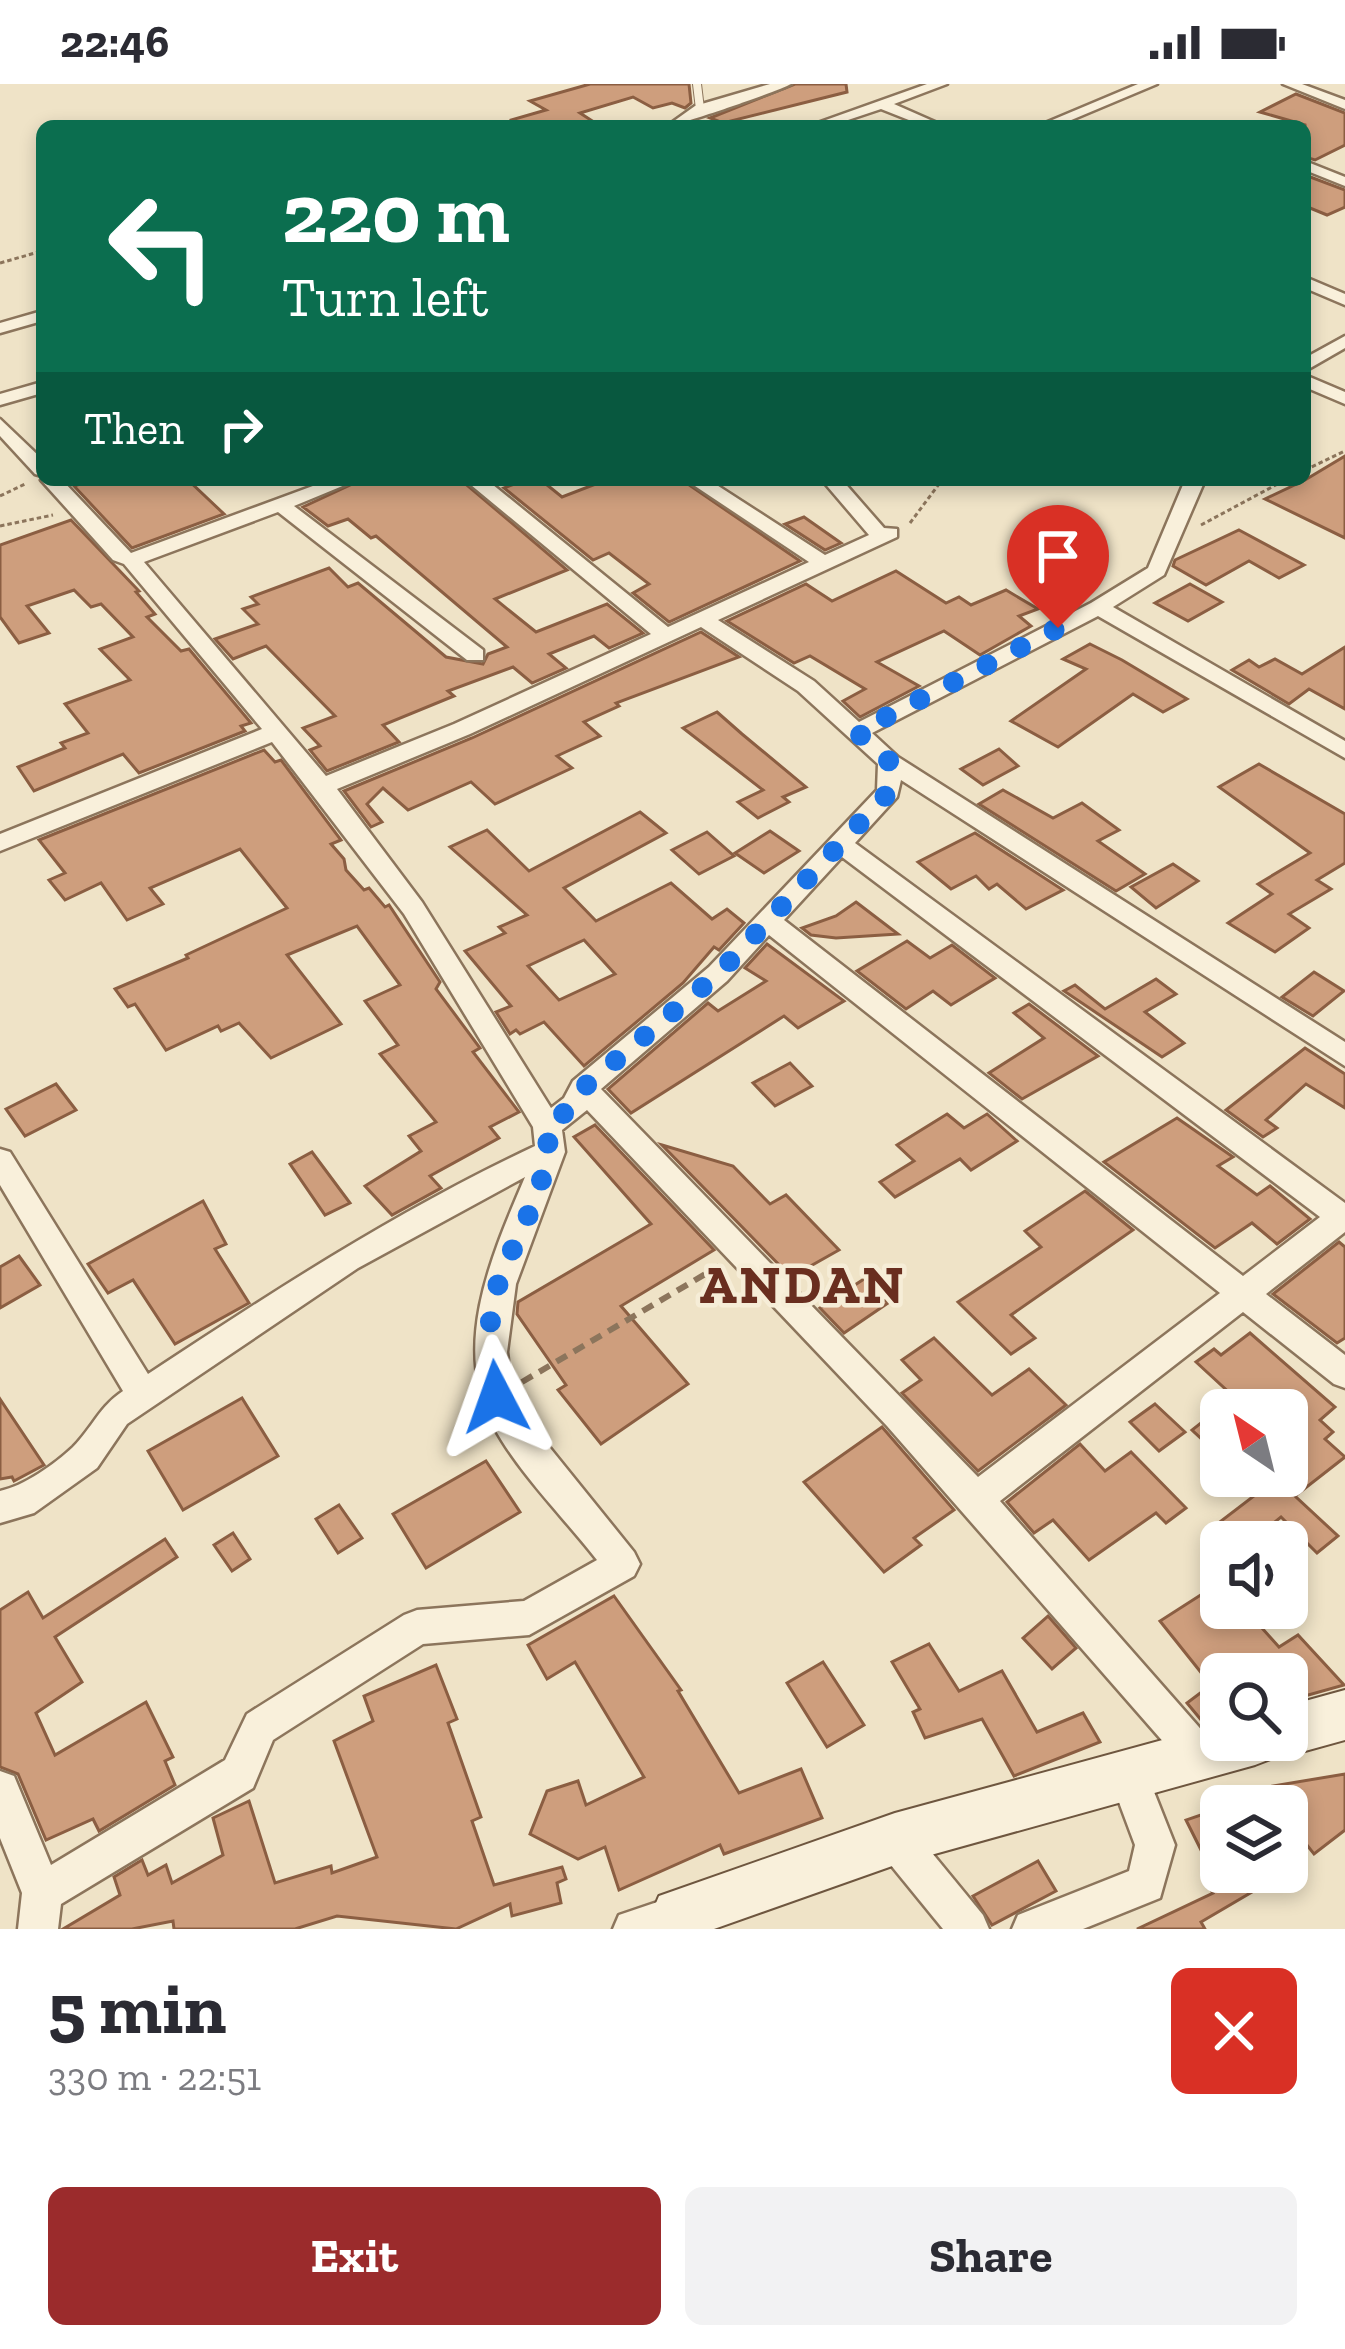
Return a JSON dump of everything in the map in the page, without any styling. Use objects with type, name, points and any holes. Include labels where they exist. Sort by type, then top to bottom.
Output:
[{"type":"street","points":[[700,118],[784,84]]},
{"type":"street","points":[[834,120],[940,84]]},
{"type":"street","points":[[1060,120],[1150,84]]},
{"type":"street","points":[[1290,84],[1345,105]]},
{"type":"street","points":[[881,104],[922,120]]},
{"type":"street","points":[[1311,168],[1345,182]]},
{"type":"street","points":[[1311,285],[1345,300]]},
{"type":"street","points":[[0,328],[36,318]]},
{"type":"street","points":[[1311,362],[1345,341]]},
{"type":"street","points":[[1311,383],[1345,399]]},
{"type":"street","points":[[0,400],[36,389]]},
{"type":"street","points":[[5,432],[36,435]]},
{"type":"street","points":[[5,432],[36,466]]},
{"type":"street","points":[[56,486],[120,556],[130,560],[322,786],[412,908],[549,1139]]},
{"type":"street","points":[[130,560],[330,486]]},
{"type":"street","points":[[482,486],[667,637]]},
{"type":"street","points":[[705,486],[824,563]]},
{"type":"street","points":[[322,786],[667,637],[885,535],[838,486]]},
{"type":"street","points":[[857,732],[1098,607],[1157,571],[1192,486]]},
{"type":"street","points":[[279,504],[475,655]]},
{"type":"street","points":[[1098,607],[1345,751]]},
{"type":"street","points":[[703,619],[806,686],[890,762],[1345,1056]]},
{"type":"street","points":[[0,843],[276,732]]},
{"type":"street","points":[[0,1790],[40,1911],[239,1774],[260,1727],[417,1628],[529,1618],[622,1564],[507,1420],[496,1397],[491,1367],[493,1298],[549,1139],[583,1088],[718,974],[841,844],[889,792],[890,762]]},
{"type":"street","points":[[841,844],[1064,1015],[1344,1218],[978,1498]]},
{"type":"street","points":[[768,921],[1345,1374]]},
{"type":"street","points":[[583,1088],[978,1498],[1200,1756],[895,1839],[659,1924]]},
{"type":"street","points":[[0,1507],[22,1502],[85,1457],[115,1414],[347,1259],[471,1190],[549,1139]]},
{"type":"street","points":[[0,1160],[144,1396]]},
{"type":"street","points":[[1308,1725],[1345,1715]]},
{"type":"street","points":[[1032,1929],[1146,1884],[1155,1845],[1129,1778]]},
{"type":"street","points":[[895,1839],[969,1929]]},
{"type":"lane","points":[[698,84],[700,118]]},
{"type":"path","points":[[0,262],[36,253]]},
{"type":"path","points":[[1311,467],[1345,451]]},
{"type":"path","points":[[0,496],[36,476]]},
{"type":"path","points":[[885,535],[914,521],[938,486]]},
{"type":"path","points":[[1169,542],[1274,486]]},
{"type":"path","points":[[0,526],[75,508]]},
{"type":"path","points":[[496,1397],[744,1251]]},
{"type":"building","points":[[590,84],[689,84],[691,103],[685,108],[672,103],[653,108],[633,97],[580,113],[591,120],[511,120],[546,110],[530,101]]},
{"type":"building","points":[[795,84],[846,84],[847,92],[735,120],[710,118]]},
{"type":"building","points":[[1296,94],[1345,113],[1345,145],[1311,159],[1311,120],[1288,120],[1260,112]]},
{"type":"building","points":[[1311,177],[1345,190],[1345,207],[1327,215],[1311,208]]},
{"type":"building","points":[[1345,456],[1345,538],[1265,499],[1292,486],[1311,486],[1311,476]]},
{"type":"building","points":[[74,486],[194,486],[224,514],[132,548]]},
{"type":"building","points":[[348,486],[468,486],[567,570],[495,599],[536,632],[607,604],[643,633],[609,648],[594,636],[549,654],[566,668],[532,683],[513,667],[448,691],[454,696],[383,725],[399,742],[327,771],[310,750],[320,746],[303,728],[335,716],[266,646],[233,659],[215,639],[258,624],[243,609],[258,604],[251,597],[329,568],[348,587],[358,583],[446,657],[483,664],[488,654],[507,647],[376,536],[371,538],[348,519],[328,526],[303,507]]},
{"type":"building","points":[[548,486],[562,497],[590,486],[691,486],[800,561],[669,622],[633,593],[649,584],[609,553],[593,560],[504,488]]},
{"type":"building","points":[[804,517],[841,543],[825,550],[785,524]]},
{"type":"building","points":[[71,520],[139,591],[155,614],[147,617],[181,651],[189,649],[251,723],[241,726],[245,731],[139,773],[123,754],[34,791],[18,767],[88,733],[65,704],[130,680],[100,649],[133,637],[101,604],[91,607],[74,590],[27,606],[49,633],[19,643],[0,617],[0,545]]},
{"type":"building","points":[[1239,530],[1304,565],[1279,578],[1249,561],[1206,585],[1173,566],[1175,560]]},
{"type":"building","points":[[896,571],[946,603],[959,597],[971,605],[1006,590],[1038,609],[1019,616],[1031,626],[980,655],[944,631],[877,662],[919,686],[860,717],[843,701],[865,689],[810,656],[794,663],[727,621],[806,584],[832,601]]},
{"type":"building","points":[[1190,584],[1222,602],[1188,621],[1155,603]]},
{"type":"building","points":[[701,632],[739,657],[616,703],[619,706],[584,722],[600,736],[557,756],[572,768],[495,804],[471,782],[408,810],[383,788],[367,804],[382,822],[371,827],[344,791],[472,738]]},
{"type":"building","points":[[1090,644],[1187,699],[1163,712],[1133,694],[1058,747],[1011,721],[1086,669],[1063,659]]},
{"type":"building","points":[[1345,647],[1345,709],[1309,689],[1289,704],[1232,670],[1249,660],[1259,667],[1275,659],[1302,674]]},
{"type":"building","points":[[717,712],[806,787],[783,797],[789,802],[758,818],[738,802],[763,790],[683,728]]},
{"type":"building","points":[[999,749],[1018,766],[983,785],[961,769]]},
{"type":"building","points":[[264,750],[275,762],[281,760],[341,840],[331,844],[344,859],[346,870],[364,890],[369,888],[385,907],[389,905],[440,982],[436,989],[480,1048],[473,1052],[519,1112],[490,1127],[499,1138],[430,1176],[441,1188],[392,1215],[365,1186],[421,1151],[409,1136],[436,1122],[380,1054],[398,1045],[365,1001],[400,985],[357,926],[287,955],[341,1024],[271,1058],[239,1023],[221,1031],[218,1026],[166,1050],[135,1004],[128,1007],[115,989],[287,908],[240,849],[150,888],[163,904],[127,920],[101,883],[65,900],[49,880],[65,873],[39,840]]},
{"type":"building","points":[[1259,764],[1345,814],[1345,863],[1317,880],[1331,889],[1289,914],[1309,928],[1275,952],[1228,923],[1272,894],[1258,884],[1310,853],[1219,787]]},
{"type":"building","points":[[1003,790],[1053,818],[1082,803],[1119,830],[1098,841],[1145,874],[1116,891],[979,804]]},
{"type":"building","points":[[640,812],[666,833],[564,888],[596,921],[671,883],[712,919],[727,909],[744,923],[719,950],[714,947],[683,983],[584,1066],[544,1022],[510,1034],[496,1012],[511,1006],[465,951],[505,933],[499,927],[527,915],[450,847],[487,830],[529,871]],"holes":[[[584,940],[615,974],[559,1000],[528,966]]]},
{"type":"building","points":[[770,831],[799,851],[764,873],[735,853]]},
{"type":"building","points":[[707,832],[734,856],[699,874],[672,850]]},
{"type":"building","points":[[975,833],[1063,890],[1026,909],[997,884],[989,889],[976,876],[951,889],[918,862]]},
{"type":"building","points":[[1173,864],[1198,881],[1156,908],[1131,887]]},
{"type":"building","points":[[856,902],[898,934],[836,938],[811,935],[802,928],[836,916]]},
{"type":"building","points":[[907,941],[930,958],[952,945],[995,978],[951,1005],[933,991],[906,1009],[857,971]]},
{"type":"building","points":[[767,944],[844,1001],[798,1028],[784,1016],[631,1113],[608,1089],[708,1003],[718,1011],[766,981],[745,968]]},
{"type":"building","points":[[1314,972],[1344,991],[1313,1016],[1282,997]]},
{"type":"building","points":[[1156,979],[1176,994],[1145,1012],[1184,1043],[1162,1057],[1064,991],[1075,985],[1105,1009]]},
{"type":"building","points":[[1029,1004],[1098,1056],[1022,1099],[989,1073],[1044,1038],[1014,1013]]},
{"type":"building","points":[[1305,1048],[1345,1074],[1345,1108],[1306,1084],[1266,1120],[1277,1128],[1263,1137],[1226,1110]]},
{"type":"building","points":[[790,1063],[812,1086],[775,1106],[753,1083]]},
{"type":"building","points":[[56,1084],[76,1110],[25,1136],[6,1109]]},
{"type":"building","points":[[947,1114],[964,1128],[987,1114],[1017,1141],[971,1170],[960,1159],[895,1197],[880,1182],[914,1161],[897,1145]]},
{"type":"building","points":[[1177,1118],[1233,1157],[1218,1166],[1257,1195],[1270,1186],[1310,1219],[1277,1244],[1252,1223],[1215,1248],[1104,1162]]},
{"type":"building","points":[[595,1125],[714,1250],[621,1306],[688,1384],[601,1444],[558,1390],[566,1385],[517,1314],[518,1302],[651,1224],[574,1137]]},
{"type":"building","points":[[662,1145],[733,1166],[770,1204],[786,1195],[839,1250],[791,1277]]},
{"type":"building","points":[[312,1152],[350,1203],[325,1215],[290,1164]]},
{"type":"building","points":[[1085,1191],[1133,1230],[1011,1315],[1035,1338],[1011,1354],[958,1302],[1041,1247],[1025,1231]]},
{"type":"building","points":[[203,1201],[226,1244],[215,1249],[249,1303],[175,1344],[133,1280],[108,1293],[88,1264]]},
{"type":"building","points":[[1339,1242],[1345,1247],[1345,1338],[1337,1343],[1273,1294]]},
{"type":"building","points":[[19,1256],[40,1285],[0,1308],[0,1267]]},
{"type":"building","points":[[864,1279],[888,1303],[844,1333],[820,1308]]},
{"type":"building","points":[[1250,1333],[1335,1407],[1320,1420],[1333,1432],[1325,1439],[1345,1457],[1308,1486],[1308,1389],[1225,1389],[1196,1362],[1214,1349],[1221,1355]]},
{"type":"building","points":[[934,1338],[992,1395],[1029,1369],[1066,1405],[978,1471],[902,1393],[921,1380],[902,1360]]},
{"type":"building","points":[[242,1398],[278,1456],[183,1510],[148,1451]]},
{"type":"building","points":[[0,1399],[44,1465],[14,1481],[12,1477],[0,1479]]},
{"type":"building","points":[[1155,1404],[1185,1432],[1159,1451],[1130,1422]]},
{"type":"building","points":[[882,1427],[954,1510],[914,1538],[921,1545],[884,1572],[804,1482]]},
{"type":"building","points":[[1080,1444],[1105,1471],[1131,1452],[1186,1508],[1166,1523],[1156,1513],[1089,1560],[1053,1520],[1034,1533],[1007,1502]]},
{"type":"building","points":[[486,1461],[520,1512],[426,1568],[393,1514]]},
{"type":"building","points":[[1253,1497],[1296,1497],[1338,1536],[1317,1553],[1308,1544],[1308,1521],[1281,1517],[1276,1521],[1221,1521]]},
{"type":"building","points":[[339,1505],[362,1538],[338,1553],[316,1519]]},
{"type":"building","points":[[233,1533],[250,1559],[232,1571],[214,1545]]},
{"type":"building","points":[[165,1539],[177,1557],[55,1637],[82,1682],[36,1713],[55,1755],[146,1702],[173,1757],[165,1761],[175,1785],[99,1831],[93,1819],[46,1840],[18,1774],[0,1767],[0,1610],[28,1592],[43,1618]]},
{"type":"building","points":[[1200,1595],[1200,1629],[1263,1629],[1279,1647],[1298,1635],[1344,1685],[1308,1695],[1308,1653],[1200,1653],[1200,1671],[1160,1621]]},
{"type":"building","points":[[614,1596],[681,1690],[739,1793],[801,1769],[822,1818],[724,1854],[720,1845],[619,1890],[605,1847],[578,1859],[530,1834],[547,1791],[578,1781],[586,1805],[644,1777],[575,1662],[547,1679],[528,1645]]},
{"type":"building","points":[[1048,1616],[1076,1648],[1052,1669],[1023,1638]]},
{"type":"building","points":[[929,1644],[959,1691],[1002,1671],[1037,1732],[1083,1713],[1100,1742],[1014,1776],[982,1719],[925,1738],[913,1712],[920,1709],[892,1662]]},
{"type":"building","points":[[823,1662],[864,1725],[827,1747],[787,1683]]},
{"type":"building","points":[[436,1665],[457,1719],[448,1723],[481,1817],[472,1821],[494,1885],[562,1867],[566,1879],[557,1883],[561,1903],[512,1916],[510,1904],[456,1929],[337,1916],[295,1929],[174,1929],[173,1921],[132,1929],[63,1929],[120,1895],[114,1877],[142,1860],[148,1875],[166,1865],[172,1883],[223,1855],[213,1818],[249,1801],[275,1883],[331,1866],[332,1873],[377,1857],[334,1741],[373,1721],[364,1696]]},
{"type":"building","points":[[1200,1693],[1200,1719],[1187,1703]]},
{"type":"building","points":[[1345,1774],[1345,1830],[1314,1854],[1308,1846],[1308,1785],[1279,1785]]},
{"type":"building","points":[[1200,1815],[1200,1848],[1186,1820]]},
{"type":"building","points":[[1038,1861],[1056,1891],[992,1925],[973,1896]]},
{"type":"building","points":[[1213,1893],[1250,1893],[1201,1922],[1205,1929],[1137,1929]]},
{"type":"district","name":"ANDAN","points":[[803,1284]]},
{"type":"route","points":[[496,1397],[491,1367],[493,1298],[550,1152],[547,1126],[575,1105],[583,1088],[718,974],[889,792],[890,762],[857,732],[1058,628]]}]
